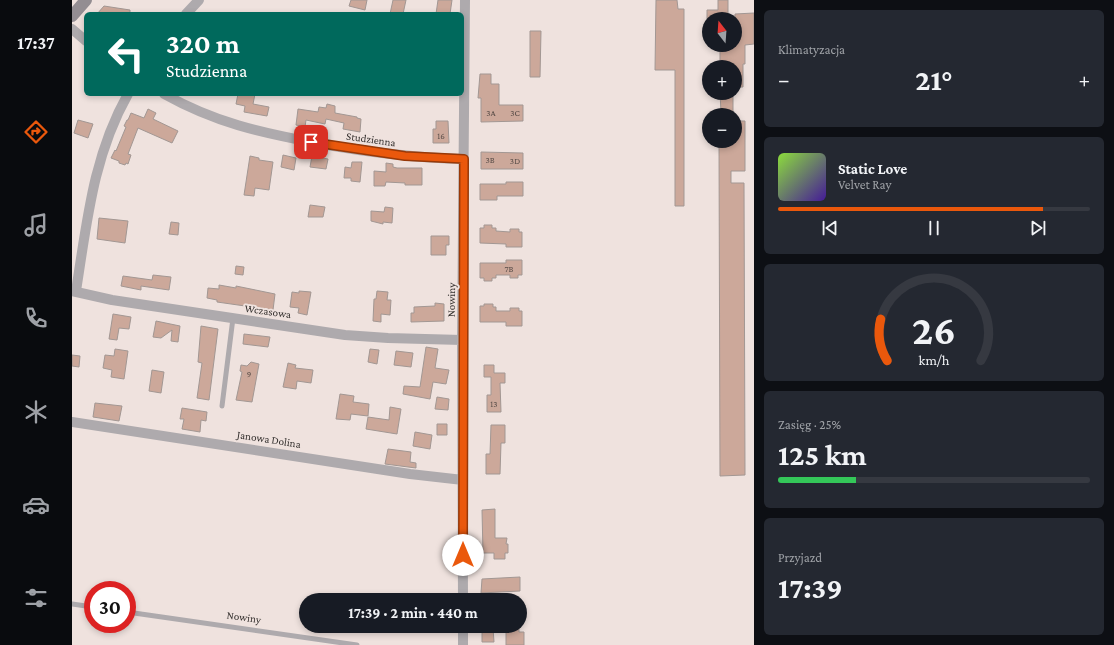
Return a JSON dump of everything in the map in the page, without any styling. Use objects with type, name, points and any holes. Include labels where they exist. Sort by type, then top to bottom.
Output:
[{"type":"street","points":[[72,16],[86,0]]},
{"type":"street","points":[[188,12],[199,0]]},
{"type":"street","name":"Nowiny","points":[[463,593],[462,340],[465,0]]},
{"type":"street","points":[[72,29],[84,39]]},
{"type":"street","points":[[74,291],[97,168],[107,137],[127,96]]},
{"type":"street","name":"Studzienna","points":[[168,96],[214,118],[264,133],[399,156],[464,159]]},
{"type":"street","name":"Wczasowa","points":[[74,291],[100,298],[359,336],[462,340]]},
{"type":"street","name":"Janowa Dolina","points":[[72,422],[410,474],[463,480]]},
{"type":"street","points":[[463,633],[463,645]]},
{"type":"lane","points":[[222,406],[233,318]]},
{"type":"lane","points":[[72,604],[84,606]]},
{"type":"lane","name":"Nowiny","points":[[136,613],[357,645]]},
{"type":"building","points":[[351,0],[367,0],[365,10],[349,6]]},
{"type":"building","points":[[393,0],[406,0],[403,12],[390,12]]},
{"type":"building","points":[[438,0],[452,0],[450,12],[436,12]]},
{"type":"building","points":[[656,0],[677,0],[678,9],[684,9],[684,206],[675,206],[675,70],[655,70]]},
{"type":"building","points":[[718,0],[728,0],[728,12],[707,12],[707,10],[718,10]]},
{"type":"building","points":[[104,6],[130,10],[130,12],[99,12]]},
{"type":"building","points":[[754,13],[754,44],[745,45],[743,87],[742,60],[720,60],[720,52],[742,52],[742,14]]},
{"type":"building","points":[[530,31],[541,31],[540,77],[530,77]]},
{"type":"building","points":[[480,74],[491,74],[491,84],[499,84],[499,105],[523,105],[523,121],[481,122],[481,98],[478,98]]},
{"type":"building","points":[[238,96],[255,96],[253,104],[269,107],[267,116],[244,112],[245,106],[236,104]]},
{"type":"building","points":[[720,100],[733,100],[733,108],[721,108]]},
{"type":"building","points":[[327,104],[335,106],[335,113],[361,119],[360,132],[343,129],[344,123],[326,119],[325,124],[306,120],[305,127],[296,125],[298,109],[318,112],[319,107],[326,108]]},
{"type":"building","points":[[148,109],[156,113],[153,119],[178,131],[172,143],[138,128],[128,154],[131,155],[128,164],[126,163],[125,165],[119,163],[119,161],[111,158],[115,150],[116,151],[126,127],[124,126],[131,113],[144,118]]},
{"type":"building","points":[[78,120],[93,124],[88,138],[74,133]]},
{"type":"building","points":[[436,121],[448,121],[449,143],[433,143],[433,129],[436,129]]},
{"type":"building","points":[[742,121],[745,121],[745,171],[731,171],[731,183],[744,183],[745,475],[720,476],[719,148],[742,148]]},
{"type":"building","points":[[481,152],[523,153],[523,169],[481,169]]},
{"type":"building","points":[[283,155],[296,158],[294,170],[281,167]]},
{"type":"building","points":[[250,156],[259,158],[259,160],[273,162],[269,190],[255,188],[254,196],[244,195]]},
{"type":"building","points":[[312,156],[328,159],[326,169],[310,167]]},
{"type":"building","points":[[352,162],[362,162],[360,182],[351,181],[351,178],[344,178],[345,167],[351,168]]},
{"type":"building","points":[[386,163],[393,164],[393,167],[397,168],[422,168],[422,185],[405,185],[405,183],[386,182],[385,186],[374,186],[374,171],[386,172]]},
{"type":"building","points":[[506,182],[523,182],[523,196],[497,196],[497,200],[480,200],[480,184],[506,184]]},
{"type":"building","points":[[310,205],[325,207],[323,217],[308,217]]},
{"type":"building","points":[[385,207],[393,208],[392,223],[383,222],[383,224],[371,221],[371,211],[384,212]]},
{"type":"building","points":[[99,218],[128,221],[125,243],[97,239]]},
{"type":"building","points":[[171,222],[179,223],[178,235],[169,234]]},
{"type":"building","points":[[484,225],[492,225],[492,228],[496,228],[496,231],[510,232],[510,229],[519,229],[519,232],[522,232],[522,247],[506,247],[506,244],[480,243],[480,228],[484,228]]},
{"type":"building","points":[[431,236],[449,236],[449,245],[446,245],[446,255],[431,255]]},
{"type":"building","points":[[506,260],[522,260],[522,275],[518,275],[518,278],[510,278],[510,275],[496,275],[496,278],[492,278],[492,281],[484,281],[484,278],[480,278],[480,263],[506,263]]},
{"type":"building","points":[[236,266],[244,267],[243,275],[235,274]]},
{"type":"building","points":[[153,275],[171,277],[169,290],[141,286],[141,290],[121,286],[123,276],[152,280]]},
{"type":"building","points":[[219,285],[236,288],[236,286],[275,294],[273,310],[217,302],[217,300],[207,298],[208,288],[219,289]]},
{"type":"building","points":[[299,291],[311,292],[307,315],[298,313],[299,308],[290,307],[292,292],[299,293]]},
{"type":"building","points":[[377,291],[388,292],[387,300],[391,300],[390,315],[381,314],[381,322],[373,321],[374,299],[376,299]]},
{"type":"building","points":[[435,303],[444,304],[444,321],[411,322],[411,313],[414,313],[414,307],[435,306]]},
{"type":"building","points":[[484,304],[493,304],[493,307],[496,307],[496,311],[510,311],[510,308],[519,308],[519,311],[522,311],[522,326],[506,326],[506,322],[480,322],[480,306],[484,306]]},
{"type":"building","points":[[113,314],[131,317],[129,329],[119,328],[117,340],[109,339]]},
{"type":"building","points":[[156,321],[180,326],[178,342],[171,341],[172,330],[161,338],[153,337]]},
{"type":"building","points":[[201,326],[218,329],[209,400],[197,398],[202,363],[198,362]]},
{"type":"building","points":[[244,334],[270,337],[268,347],[243,344]]},
{"type":"building","points":[[426,347],[438,349],[435,368],[449,370],[446,384],[433,382],[430,399],[403,394],[404,386],[420,387]]},
{"type":"building","points":[[115,349],[128,351],[124,379],[111,377],[112,370],[103,368],[105,355],[114,356]]},
{"type":"building","points":[[370,349],[379,350],[377,364],[368,362]]},
{"type":"building","points":[[396,351],[413,353],[411,367],[394,365]]},
{"type":"building","points":[[72,355],[80,356],[79,367],[72,366]]},
{"type":"building","points":[[251,362],[259,364],[252,402],[236,400],[242,372],[240,371],[241,365],[247,366]]},
{"type":"building","points":[[288,363],[296,365],[295,368],[313,370],[311,383],[297,381],[296,389],[283,387]]},
{"type":"building","points":[[484,365],[494,365],[494,373],[505,373],[505,383],[500,383],[501,412],[487,412],[487,395],[491,395],[491,377],[484,377]]},
{"type":"building","points":[[152,370],[164,372],[161,393],[149,391]]},
{"type":"building","points":[[340,394],[354,396],[353,402],[369,404],[368,416],[351,414],[350,420],[336,419]]},
{"type":"building","points":[[437,397],[449,399],[448,410],[435,409]]},
{"type":"building","points":[[95,403],[122,406],[119,421],[93,417]]},
{"type":"building","points":[[390,407],[401,409],[397,434],[366,429],[368,417],[389,420]]},
{"type":"building","points":[[182,408],[207,412],[206,421],[201,420],[200,432],[182,429],[184,419],[180,419]]},
{"type":"building","points":[[437,424],[447,424],[447,435],[437,435]]},
{"type":"building","points":[[491,425],[505,425],[505,443],[501,443],[500,474],[486,474],[486,454],[490,454]]},
{"type":"building","points":[[415,432],[432,435],[430,449],[413,446]]},
{"type":"building","points":[[388,449],[411,452],[410,462],[416,463],[416,468],[385,464]]},
{"type":"building","points":[[495,509],[495,538],[507,538],[506,544],[508,544],[508,553],[505,553],[505,559],[494,559],[494,553],[483,553],[482,510]]},
{"type":"building","points":[[520,577],[520,591],[481,593],[482,579]]},
{"type":"building","points":[[482,633],[493,633],[494,642],[482,642]]},
{"type":"building","points":[[506,633],[524,633],[524,645],[506,645]]},
{"type":"route","points":[[311,142],[405,156],[464,159],[462,340],[463,555]]}]
